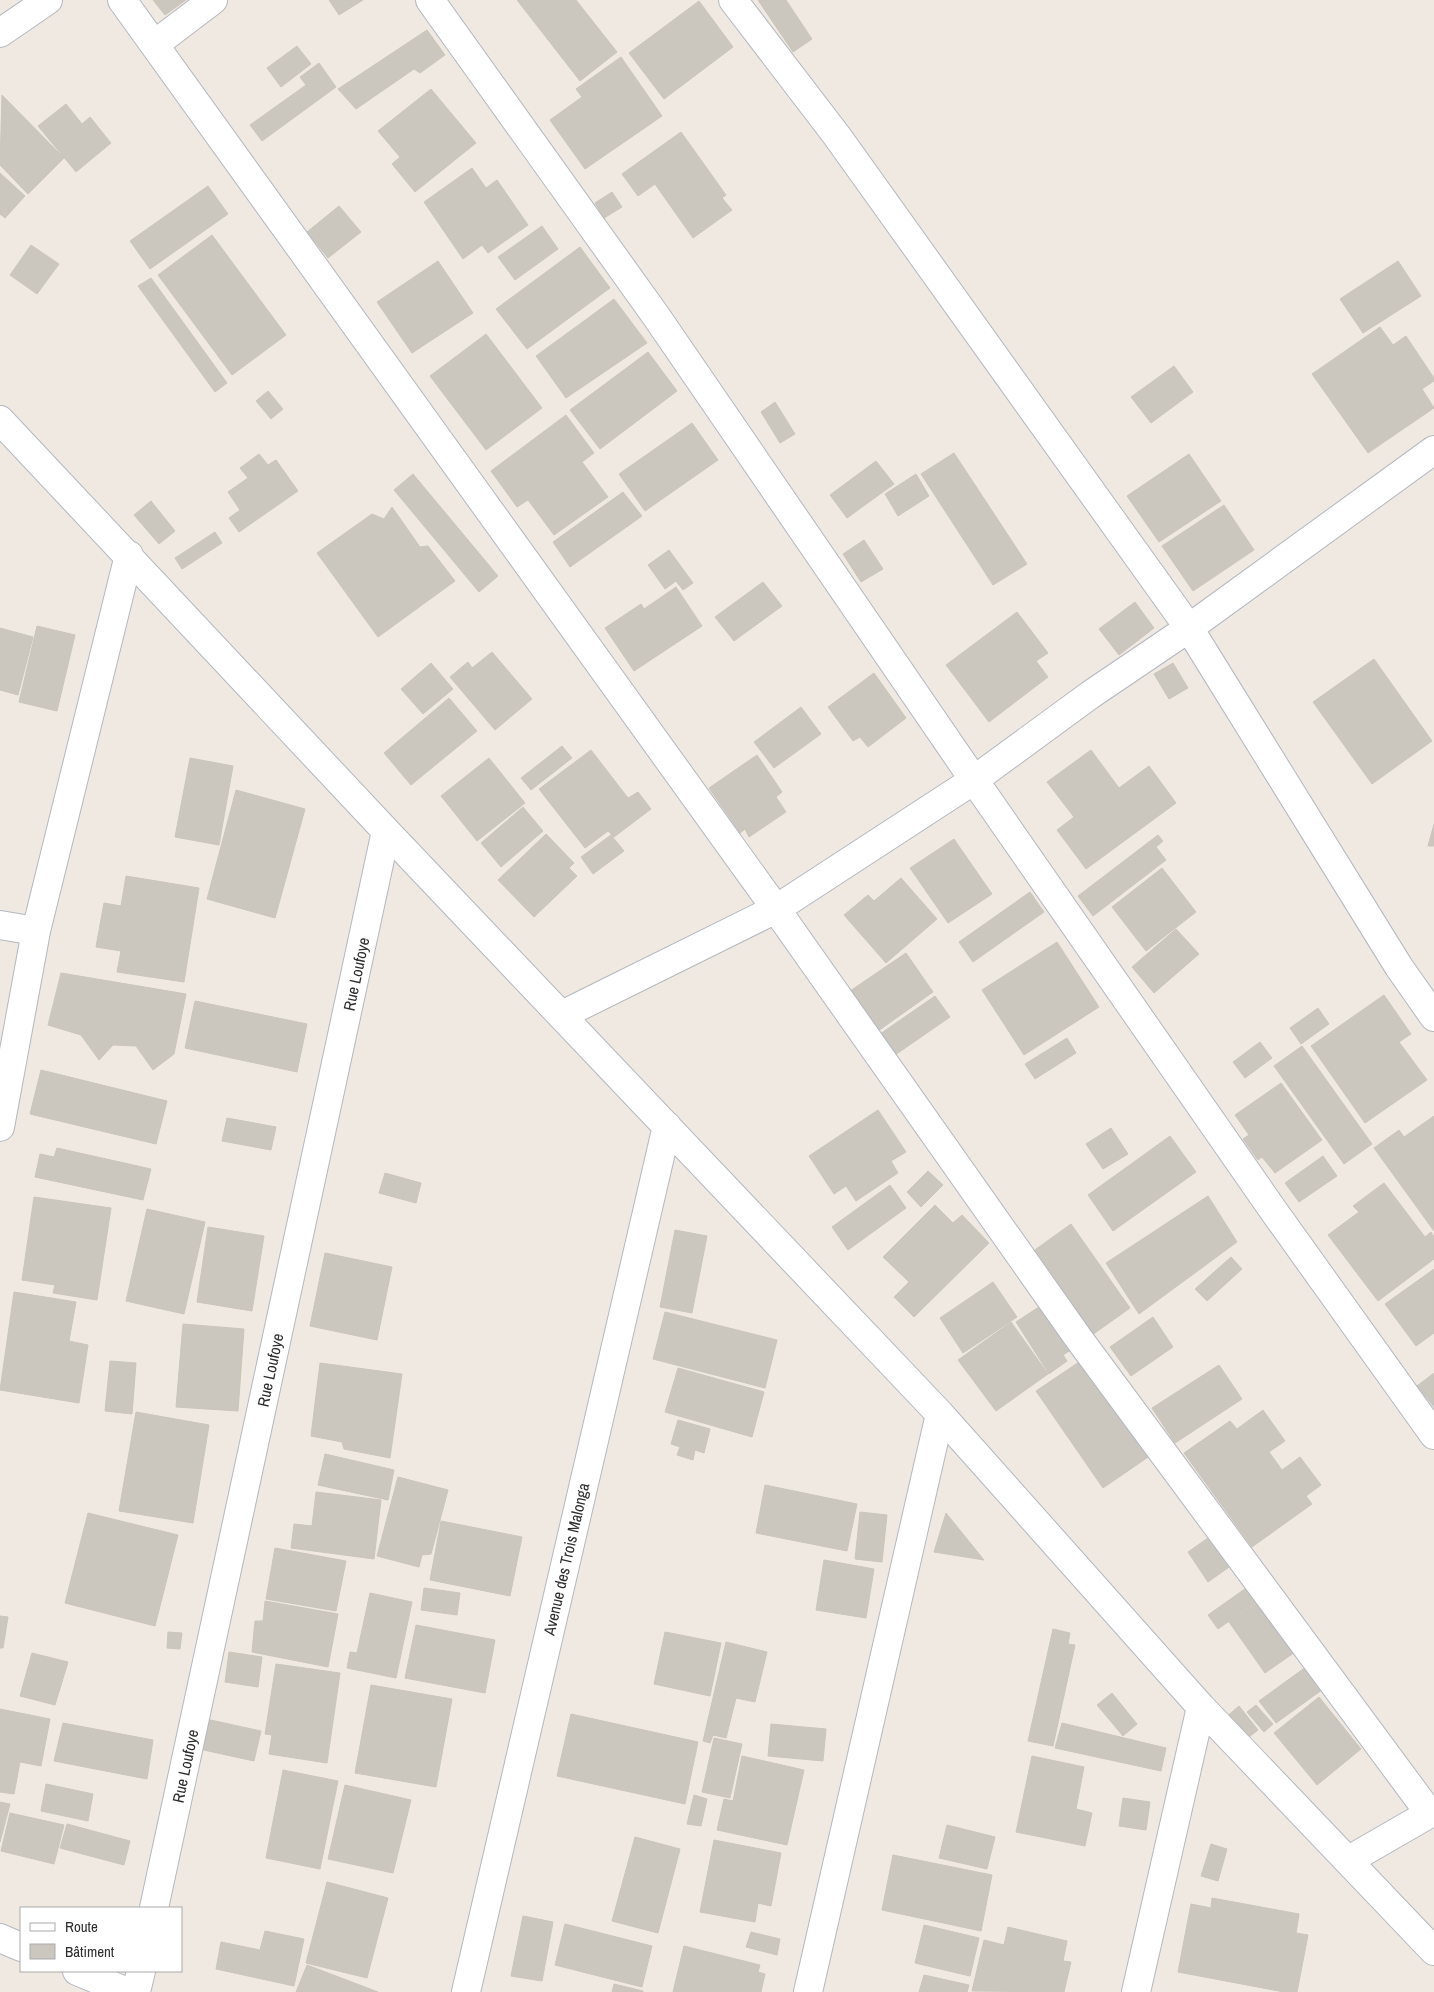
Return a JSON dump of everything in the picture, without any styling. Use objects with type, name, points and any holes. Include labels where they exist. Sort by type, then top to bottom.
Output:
[{"type":"street","points":[[0,34],[48,0]]},
{"type":"street","points":[[122,0],[776,909],[1079,1338],[1432,1812],[1349,1860]]},
{"type":"street","points":[[155,44],[213,0]]},
{"type":"street","points":[[430,0],[656,316],[974,780],[1273,1210],[1434,1435]]},
{"type":"street","points":[[733,0],[837,136],[1189,628],[1399,967],[1434,1017]]},
{"type":"street","points":[[0,420],[129,555],[386,831],[940,1414],[1201,1707],[1434,1951]]},
{"type":"street","points":[[562,1015],[776,909],[974,780],[1090,695],[1189,628],[1434,450]]},
{"type":"street","points":[[0,1127],[36,931],[129,555]]},
{"type":"street","name":"Rue Loufoye","points":[[154,1907],[386,831]]},
{"type":"street","points":[[0,925],[36,931]]},
{"type":"street","name":"Avenue des Trois Malonga","points":[[466,1992],[667,1126]]},
{"type":"street","points":[[808,1992],[940,1414]]},
{"type":"street","points":[[1136,1992],[1201,1707]]},
{"type":"street","points":[[0,1938],[20,1947]]},
{"type":"street","points":[[79,1972],[127,1992]]},
{"type":"street","points":[[136,1992],[141,1972]]},
{"type":"building","points":[[153,0],[186,0],[165,15]]},
{"type":"building","points":[[329,0],[363,0],[339,15]]},
{"type":"building","points":[[517,0],[576,0],[617,52],[580,81]]},
{"type":"building","points":[[758,0],[786,0],[812,39],[793,52]]},
{"type":"building","points":[[699,1],[733,47],[664,99],[629,53]]},
{"type":"building","points":[[427,30],[445,55],[420,73],[414,69],[356,109],[338,89]]},
{"type":"building","points":[[297,46],[311,64],[281,87],[267,68]]},
{"type":"building","points":[[621,57],[662,116],[585,169],[550,120],[582,97],[576,89]]},
{"type":"building","points":[[319,63],[336,87],[262,141],[250,125],[306,85],[300,77]]},
{"type":"building","points":[[431,89],[476,143],[415,192],[392,164],[400,157],[378,131]]},
{"type":"building","points":[[2,95],[64,158],[28,194],[0,165]]},
{"type":"building","points":[[66,104],[82,124],[90,117],[111,143],[76,172],[38,126]]},
{"type":"building","points":[[681,132],[726,195],[722,198],[732,210],[693,238],[655,184],[638,196],[622,174]]},
{"type":"building","points":[[472,168],[486,188],[497,180],[528,225],[488,253],[482,245],[463,259],[424,202]]},
{"type":"building","points":[[0,173],[25,196],[5,218],[0,214]]},
{"type":"building","points":[[208,186],[228,214],[150,269],[130,241]]},
{"type":"building","points":[[612,192],[622,207],[604,218],[595,203]]},
{"type":"building","points":[[339,206],[361,232],[328,258],[307,232]]},
{"type":"building","points":[[542,226],[558,249],[515,280],[498,257]]},
{"type":"building","points":[[212,235],[286,335],[232,375],[158,275]]},
{"type":"building","points":[[31,245],[59,264],[37,294],[10,275]]},
{"type":"building","points":[[580,247],[610,288],[527,349],[496,309]]},
{"type":"building","points":[[438,261],[473,313],[412,353],[377,302]]},
{"type":"building","points":[[1398,261],[1421,296],[1363,333],[1340,299]]},
{"type":"building","points":[[151,278],[227,383],[215,392],[138,286]]},
{"type":"building","points":[[614,299],[647,343],[566,398],[536,356]]},
{"type":"building","points":[[1380,327],[1393,345],[1406,336],[1434,378],[1434,381],[1422,389],[1434,408],[1368,453],[1312,374]]},
{"type":"building","points":[[486,334],[542,408],[486,450],[430,376]]},
{"type":"building","points":[[648,352],[677,391],[600,449],[570,410]]},
{"type":"building","points":[[1174,366],[1193,392],[1151,423],[1131,397]]},
{"type":"building","points":[[268,391],[283,409],[271,419],[256,401]]},
{"type":"building","points":[[775,402],[795,434],[780,443],[761,412]]},
{"type":"building","points":[[566,415],[594,453],[582,462],[608,497],[554,535],[528,500],[517,507],[491,471]]},
{"type":"building","points":[[692,423],[718,460],[645,511],[619,474]]},
{"type":"building","points":[[954,453],[1027,564],[993,585],[921,474]]},
{"type":"building","points":[[259,454],[268,465],[276,460],[298,491],[239,532],[229,518],[240,510],[228,492],[248,478],[240,468]]},
{"type":"building","points":[[1189,454],[1221,501],[1159,542],[1127,496]]},
{"type":"building","points":[[876,461],[894,484],[847,518],[830,495]]},
{"type":"building","points":[[413,474],[498,576],[479,592],[394,490]]},
{"type":"building","points":[[916,474],[929,496],[898,516],[885,494]]},
{"type":"building","points":[[623,492],[642,516],[570,567],[553,542]]},
{"type":"building","points":[[151,501],[175,531],[159,544],[134,515]]},
{"type":"building","points":[[1224,505],[1254,550],[1193,591],[1162,546]]},
{"type":"building","points":[[392,507],[420,547],[428,546],[455,581],[378,637],[317,553],[372,514],[384,519]]},
{"type":"building","points":[[215,532],[222,543],[182,569],[175,558]]},
{"type":"building","points":[[864,540],[883,569],[861,582],[843,554]]},
{"type":"building","points":[[669,550],[693,583],[683,590],[676,581],[665,589],[648,565]]},
{"type":"building","points":[[763,582],[782,606],[734,641],[715,617]]},
{"type":"building","points":[[676,587],[702,626],[634,671],[605,628],[641,604],[644,609]]},
{"type":"building","points":[[1135,602],[1154,628],[1119,655],[1099,629]]},
{"type":"building","points":[[1017,612],[1048,653],[1036,661],[1048,677],[989,722],[946,665]]},
{"type":"building","points":[[37,626],[75,635],[57,711],[19,702]]},
{"type":"building","points":[[0,628],[33,637],[18,695],[0,690]]},
{"type":"building","points":[[492,652],[532,699],[495,730],[450,677],[468,662],[472,668]]},
{"type":"building","points":[[1374,659],[1432,741],[1372,784],[1313,702]]},
{"type":"building","points":[[431,663],[453,689],[423,714],[401,689]]},
{"type":"building","points":[[1173,663],[1188,688],[1169,699],[1154,674]]},
{"type":"building","points":[[874,673],[906,718],[868,747],[860,737],[853,741],[828,707]]},
{"type":"building","points":[[449,698],[477,731],[411,785],[384,753]]},
{"type":"building","points":[[801,707],[821,734],[774,768],[754,742]]},
{"type":"building","points":[[562,746],[572,758],[531,790],[521,778]]},
{"type":"building","points":[[591,750],[628,798],[638,792],[651,809],[614,837],[608,831],[585,848],[539,789]]},
{"type":"building","points":[[1091,750],[1119,788],[1149,766],[1176,803],[1086,869],[1057,830],[1074,817],[1047,782]]},
{"type":"building","points":[[757,755],[782,792],[776,797],[786,812],[749,837],[745,829],[740,833],[709,788]]},
{"type":"building","points":[[190,758],[233,766],[219,845],[175,837]]},
{"type":"building","points":[[489,758],[525,803],[477,841],[441,796]]},
{"type":"building","points":[[236,790],[305,809],[275,918],[207,899]]},
{"type":"building","points":[[523,807],[543,831],[501,867],[481,843]]},
{"type":"building","points":[[1434,824],[1434,846],[1428,846]]},
{"type":"building","points":[[546,834],[574,863],[569,868],[577,876],[534,917],[498,880]]},
{"type":"building","points":[[611,835],[624,851],[593,874],[581,857]]},
{"type":"building","points":[[1158,835],[1163,841],[1156,847],[1166,860],[1093,916],[1078,896]]},
{"type":"building","points":[[954,839],[992,894],[948,923],[910,868]]},
{"type":"building","points":[[1162,868],[1196,912],[1146,951],[1112,907]]},
{"type":"building","points":[[126,876],[199,888],[184,982],[117,972],[121,951],[96,947],[104,903],[121,906]]},
{"type":"building","points":[[901,878],[937,919],[886,963],[844,915],[868,895],[874,901]]},
{"type":"building","points":[[1030,892],[1044,912],[973,962],[959,942]]},
{"type":"building","points":[[1176,929],[1199,954],[1154,993],[1132,967]]},
{"type":"building","points":[[1057,942],[1099,1007],[1024,1055],[982,990]]},
{"type":"building","points":[[906,953],[933,992],[878,1031],[850,991]]},
{"type":"building","points":[[61,973],[186,994],[174,1054],[153,1070],[136,1046],[113,1045],[99,1060],[81,1035],[48,1025]]},
{"type":"building","points":[[1384,995],[1411,1034],[1399,1042],[1427,1080],[1365,1123],[1311,1046]]},
{"type":"building","points":[[935,996],[950,1017],[895,1055],[880,1034]]},
{"type":"building","points":[[195,1001],[307,1024],[297,1072],[185,1048]]},
{"type":"building","points":[[1318,1008],[1329,1024],[1301,1044],[1290,1028]]},
{"type":"building","points":[[1067,1038],[1076,1053],[1035,1079],[1025,1064]]},
{"type":"building","points":[[1260,1042],[1272,1058],[1245,1078],[1233,1062]]},
{"type":"building","points":[[1302,1046],[1372,1144],[1344,1164],[1274,1066]]},
{"type":"building","points":[[41,1070],[167,1101],[156,1144],[30,1114]]},
{"type":"building","points":[[1281,1083],[1322,1140],[1275,1173],[1262,1157],[1258,1160],[1243,1139],[1249,1135],[1235,1115]]},
{"type":"building","points":[[878,1110],[906,1152],[891,1161],[898,1173],[856,1201],[846,1186],[834,1194],[809,1156]]},
{"type":"building","points":[[1434,1116],[1434,1231],[1374,1148],[1399,1130],[1404,1137]]},
{"type":"building","points":[[227,1118],[276,1127],[271,1150],[222,1141]]},
{"type":"building","points":[[1111,1128],[1128,1154],[1103,1169],[1086,1144]]},
{"type":"building","points":[[1170,1136],[1196,1172],[1113,1231],[1088,1195]]},
{"type":"building","points":[[57,1148],[151,1169],[143,1200],[35,1177],[40,1154],[54,1157]]},
{"type":"building","points":[[1323,1156],[1337,1176],[1299,1202],[1285,1183]]},
{"type":"building","points":[[928,1171],[943,1185],[921,1207],[907,1192]]},
{"type":"building","points":[[385,1173],[421,1183],[416,1203],[379,1193]]},
{"type":"building","points":[[1384,1183],[1425,1237],[1431,1232],[1434,1237],[1434,1259],[1378,1301],[1328,1235],[1359,1212],[1353,1206]]},
{"type":"building","points":[[890,1185],[906,1208],[848,1250],[832,1227]]},
{"type":"building","points":[[1208,1196],[1237,1242],[1139,1314],[1106,1263]]},
{"type":"building","points":[[34,1197],[111,1208],[97,1300],[53,1293],[55,1285],[22,1280]]},
{"type":"building","points":[[935,1205],[953,1223],[962,1215],[989,1243],[914,1317],[894,1297],[909,1282],[883,1257]]},
{"type":"building","points":[[147,1209],[205,1222],[184,1314],[126,1301]]},
{"type":"building","points":[[1071,1224],[1130,1308],[1085,1340],[1025,1257]]},
{"type":"building","points":[[208,1227],[264,1236],[252,1311],[197,1302]]},
{"type":"building","points":[[675,1230],[707,1236],[692,1313],[660,1307]]},
{"type":"building","points":[[325,1253],[392,1267],[377,1340],[310,1326]]},
{"type":"building","points":[[1231,1257],[1242,1269],[1207,1301],[1195,1289]]},
{"type":"building","points":[[1434,1269],[1434,1333],[1416,1346],[1385,1304]]},
{"type":"building","points":[[993,1282],[1017,1317],[963,1353],[940,1318]]},
{"type":"building","points":[[14,1292],[76,1302],[69,1341],[88,1345],[79,1403],[0,1390]]},
{"type":"building","points":[[1045,1303],[1074,1348],[1063,1355],[1067,1361],[1049,1374],[1016,1322]]},
{"type":"building","points":[[665,1312],[777,1340],[765,1388],[653,1359]]},
{"type":"building","points":[[1153,1317],[1173,1347],[1131,1376],[1110,1347]]},
{"type":"building","points":[[1011,1322],[1048,1374],[996,1411],[958,1360]]},
{"type":"building","points":[[183,1324],[244,1329],[238,1411],[176,1407]]},
{"type":"building","points":[[1088,1356],[1154,1453],[1103,1488],[1036,1391]]},
{"type":"building","points":[[110,1361],[136,1363],[132,1414],[105,1411]]},
{"type":"building","points":[[320,1363],[402,1374],[390,1458],[344,1449],[342,1442],[311,1436]]},
{"type":"building","points":[[1219,1365],[1242,1399],[1175,1443],[1152,1408]]},
{"type":"building","points":[[678,1368],[764,1392],[752,1437],[665,1412]]},
{"type":"building","points":[[1434,1373],[1434,1407],[1417,1386]]},
{"type":"building","points":[[1263,1410],[1285,1441],[1269,1452],[1282,1470],[1300,1457],[1321,1485],[1306,1496],[1312,1504],[1252,1547],[1184,1453],[1230,1421],[1237,1429]]},
{"type":"building","points":[[136,1412],[209,1425],[193,1523],[119,1511]]},
{"type":"building","points":[[678,1420],[710,1429],[704,1453],[695,1450],[693,1460],[677,1455],[680,1447],[671,1444]]},
{"type":"building","points":[[325,1454],[394,1470],[388,1500],[318,1485]]},
{"type":"building","points":[[398,1477],[448,1490],[431,1554],[422,1555],[419,1567],[377,1556]]},
{"type":"building","points":[[765,1485],[857,1504],[847,1551],[756,1533]]},
{"type":"building","points":[[316,1492],[381,1500],[374,1559],[291,1548],[294,1524],[312,1526]]},
{"type":"building","points":[[860,1512],[887,1515],[882,1562],[855,1559]]},
{"type":"building","points":[[88,1513],[178,1535],[155,1626],[65,1603]]},
{"type":"building","points":[[946,1513],[984,1560],[934,1552]]},
{"type":"building","points":[[441,1521],[522,1537],[510,1596],[430,1580]]},
{"type":"building","points":[[1218,1531],[1239,1560],[1208,1582],[1188,1552]]},
{"type":"building","points":[[275,1548],[346,1561],[336,1611],[266,1599]]},
{"type":"building","points":[[824,1560],[874,1569],[866,1618],[816,1610]]},
{"type":"building","points":[[1249,1586],[1259,1600],[1218,1629],[1208,1615]]},
{"type":"building","points":[[424,1588],[460,1593],[457,1615],[421,1610]]},
{"type":"building","points":[[370,1593],[412,1602],[396,1678],[347,1668],[350,1652],[357,1653]]},
{"type":"building","points":[[1262,1599],[1298,1650],[1265,1673],[1229,1622]]},
{"type":"building","points":[[265,1601],[338,1614],[328,1667],[252,1652],[255,1621],[263,1621]]},
{"type":"building","points":[[0,1616],[8,1617],[3,1648],[0,1648]]},
{"type":"building","points":[[416,1625],[495,1640],[485,1693],[405,1678]]},
{"type":"building","points":[[1053,1629],[1070,1633],[1068,1644],[1075,1645],[1053,1746],[1028,1741]]},
{"type":"building","points":[[168,1632],[182,1633],[180,1649],[167,1648]]},
{"type":"building","points":[[665,1632],[721,1643],[710,1696],[654,1684]]},
{"type":"building","points":[[726,1642],[767,1652],[755,1702],[736,1698],[726,1738],[713,1735],[710,1743],[703,1741]]},
{"type":"building","points":[[229,1652],[262,1657],[258,1687],[225,1682]]},
{"type":"building","points":[[32,1653],[68,1662],[55,1705],[20,1696]]},
{"type":"building","points":[[276,1664],[340,1673],[327,1763],[269,1754],[272,1735],[265,1734]]},
{"type":"building","points":[[1310,1664],[1326,1687],[1276,1723],[1259,1701]]},
{"type":"building","points":[[371,1685],[452,1699],[436,1787],[355,1773]]},
{"type":"building","points":[[1112,1693],[1137,1724],[1123,1736],[1097,1705]]},
{"type":"building","points":[[1319,1697],[1361,1749],[1317,1785],[1274,1733]]},
{"type":"building","points":[[1256,1705],[1273,1724],[1264,1732],[1247,1712]]},
{"type":"building","points":[[1239,1706],[1258,1730],[1244,1741],[1225,1718]]},
{"type":"building","points":[[0,1709],[50,1719],[41,1766],[20,1762],[14,1794],[0,1792]]},
{"type":"building","points":[[571,1714],[698,1742],[685,1804],[557,1776]]},
{"type":"building","points":[[206,1719],[261,1731],[254,1761],[199,1749]]},
{"type":"building","points":[[63,1723],[153,1740],[147,1779],[54,1761]]},
{"type":"building","points":[[1062,1723],[1166,1748],[1161,1771],[1055,1748]]},
{"type":"building","points":[[771,1724],[826,1729],[823,1761],[768,1756]]},
{"type":"building","points":[[714,1738],[742,1744],[730,1798],[702,1792]]},
{"type":"building","points":[[742,1756],[804,1770],[787,1845],[717,1830],[724,1799],[733,1801]]},
{"type":"building","points":[[1032,1756],[1084,1767],[1076,1809],[1092,1813],[1085,1846],[1016,1832]]},
{"type":"building","points":[[283,1770],[338,1781],[320,1869],[266,1858]]},
{"type":"building","points":[[46,1784],[93,1794],[88,1821],[41,1811]]},
{"type":"building","points":[[345,1785],[411,1800],[393,1873],[328,1859]]},
{"type":"building","points":[[694,1795],[707,1799],[701,1826],[687,1824]]},
{"type":"building","points":[[1123,1798],[1150,1802],[1146,1830],[1119,1826]]},
{"type":"building","points":[[0,1802],[10,1804],[0,1842]]},
{"type":"building","points":[[10,1813],[64,1825],[54,1864],[1,1851]]},
{"type":"building","points":[[67,1824],[130,1841],[124,1865],[60,1848]]},
{"type":"building","points":[[947,1825],[995,1837],[987,1869],[939,1858]]},
{"type":"building","points":[[635,1837],[680,1849],[658,1933],[612,1921]]},
{"type":"building","points":[[714,1840],[781,1853],[771,1906],[758,1903],[755,1922],[700,1912]]},
{"type":"building","points":[[1211,1844],[1227,1849],[1218,1881],[1201,1876]]},
{"type":"building","points":[[893,1855],[992,1875],[981,1931],[882,1910]]},
{"type":"building","points":[[327,1882],[388,1898],[367,1978],[306,1963]]},
{"type":"building","points":[[1212,1898],[1299,1914],[1296,1933],[1308,1935],[1297,1992],[1284,1992],[1178,1972],[1191,1904],[1211,1908]]},
{"type":"building","points":[[523,1916],[553,1922],[542,1981],[511,1976]]},
{"type":"building","points":[[565,1924],[652,1946],[642,1987],[555,1965]]},
{"type":"building","points":[[924,1925],[979,1938],[970,1976],[915,1963]]},
{"type":"building","points":[[1008,1927],[1067,1941],[1063,1961],[1071,1962],[1064,1992],[972,1991],[984,1940],[1004,1945]]},
{"type":"building","points":[[265,1931],[304,1939],[294,1986],[216,1969],[221,1942],[260,1950]]},
{"type":"building","points":[[751,1932],[780,1939],[777,1955],[746,1947]]},
{"type":"building","points":[[684,1946],[760,1965],[758,1972],[765,1974],[761,1992],[673,1992]]},
{"type":"building","points":[[307,1965],[378,1992],[296,1992]]},
{"type":"building","points":[[924,1975],[969,1985],[967,1992],[919,1992]]},
{"type":"building","points":[[614,1984],[643,1991],[643,1992],[612,1992]]}]
